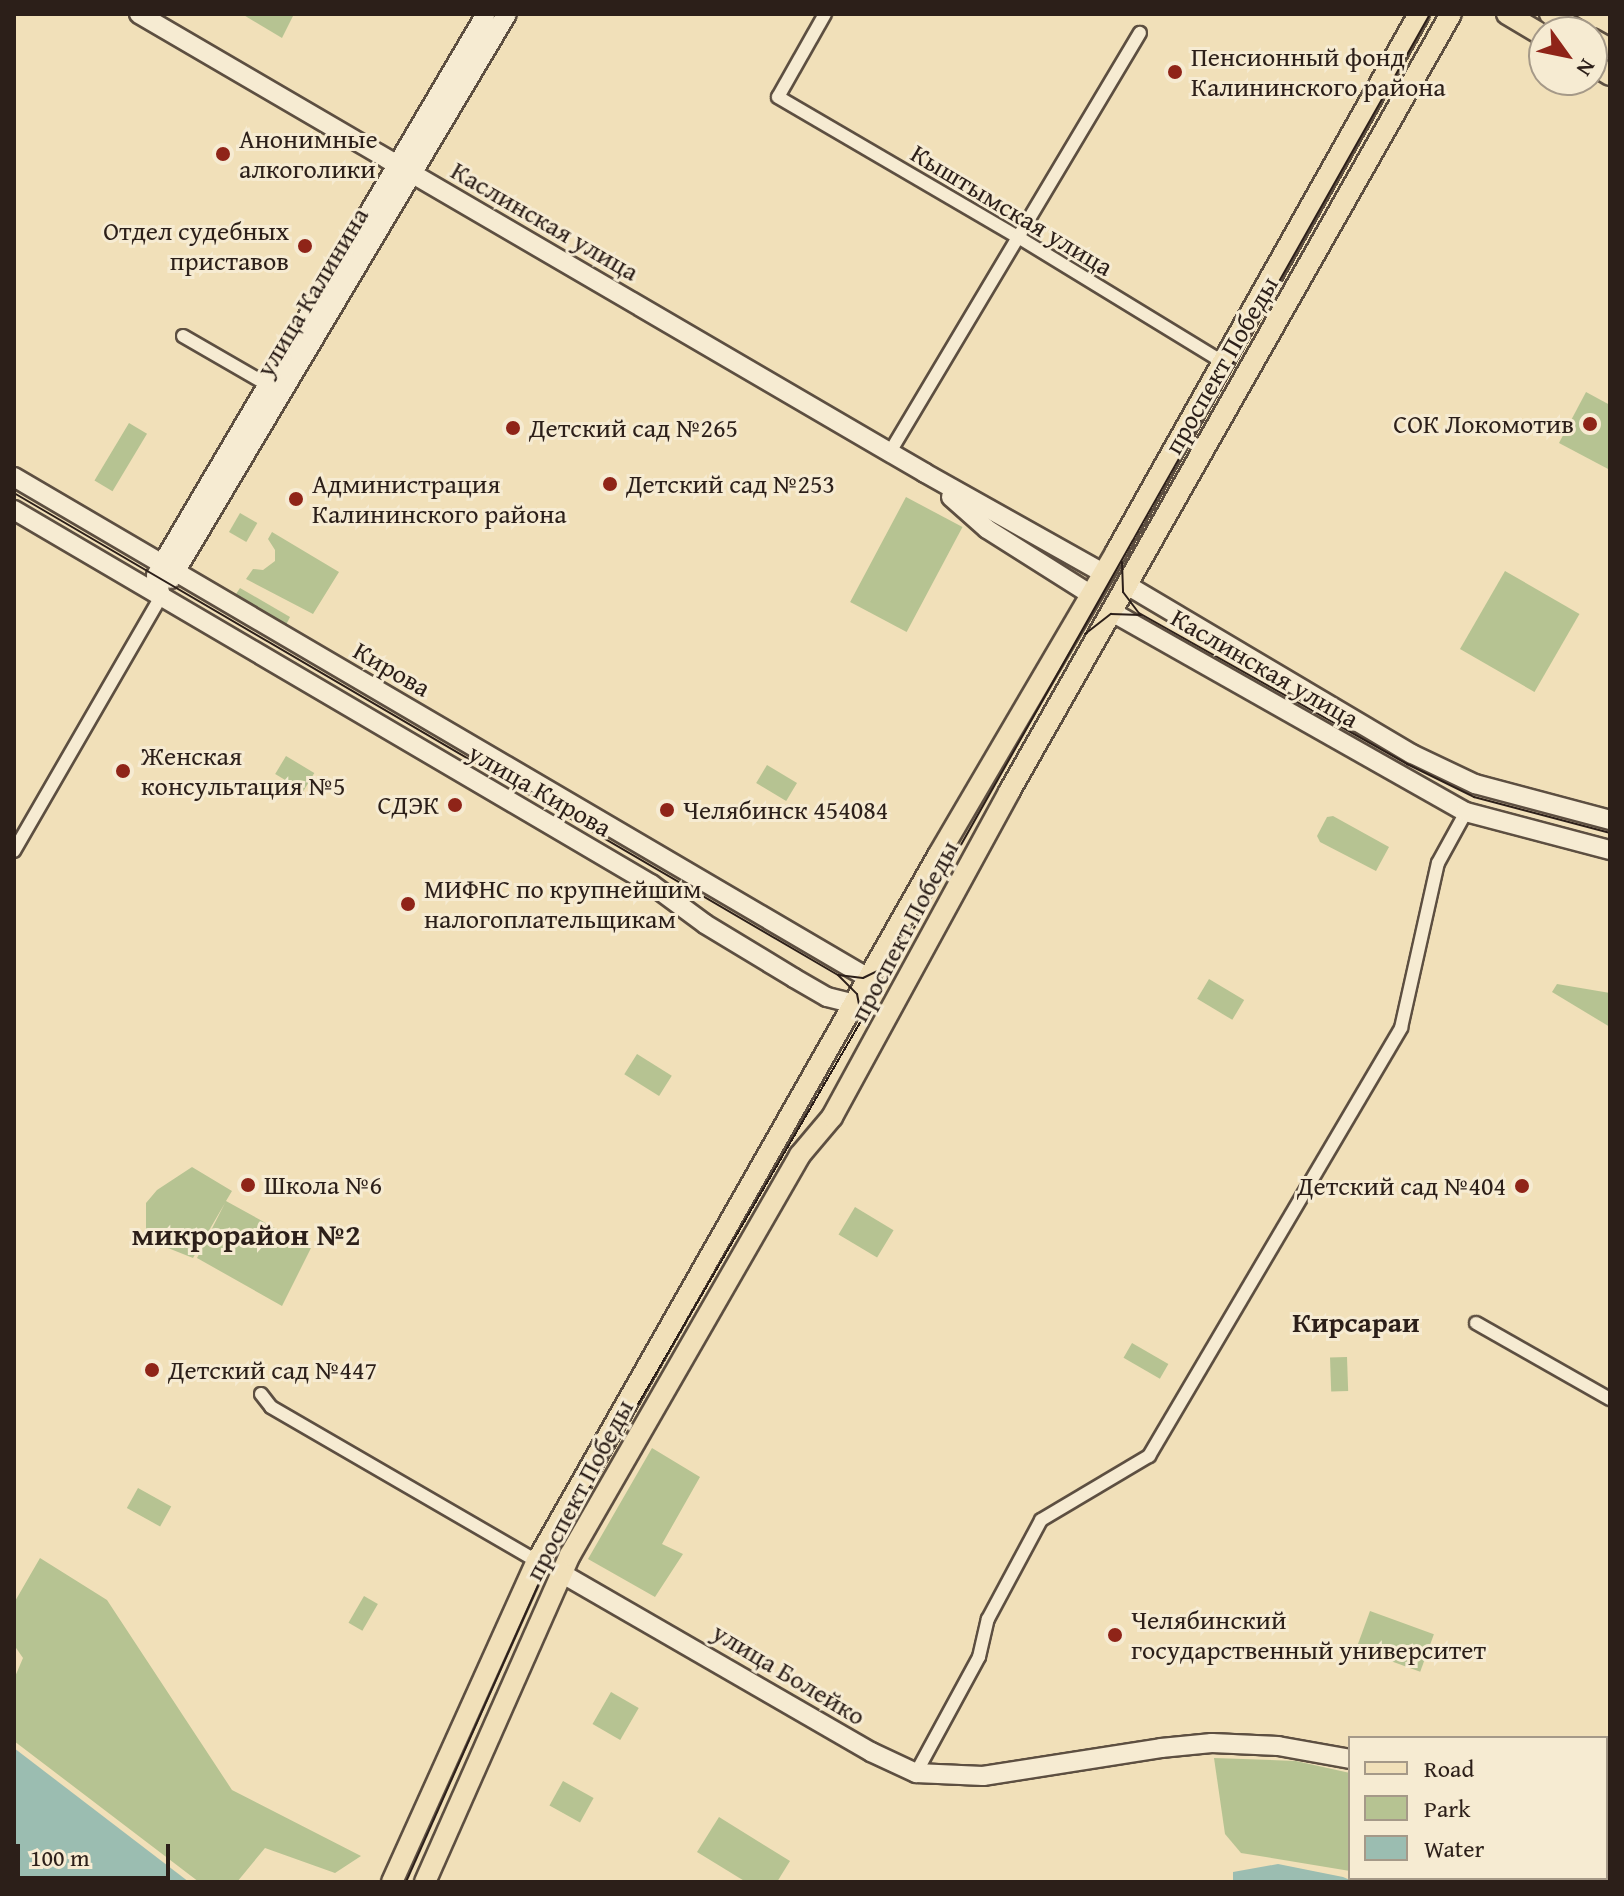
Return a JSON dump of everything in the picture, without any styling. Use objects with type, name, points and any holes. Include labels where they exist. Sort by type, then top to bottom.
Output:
[{"type":"main road","name":"Каслинская улица","points":[[139,14],[925,473],[1127,585],[1412,754],[1475,784],[1610,820]]},
{"type":"main road","name":"улица Калинина","points":[[169,568],[404,169],[486,14]]},
{"type":"main road","name":"улица Калинина","points":[[161,596],[169,568],[266,384],[507,14]]},
{"type":"main road","name":"проспект Победы","points":[[392,1882],[537,1561],[1419,14]]},
{"type":"main road","name":"проспект Победы","points":[[425,1882],[561,1573],[800,1155],[832,1117],[870,1052],[889,1008],[1451,14]]},
{"type":"main road","points":[[1507,14],[1528,26]]},
{"type":"main road","name":"Каслинская улица","points":[[925,473],[987,529],[1090,594],[1112,612],[1466,812],[1610,850]]},
{"type":"main road","name":"Кирова","points":[[14,477],[870,979]]},
{"type":"main road","name":"улица Кирова","points":[[14,510],[651,884],[757,956],[827,997],[889,1008]]},
{"type":"main road","points":[[870,979],[889,1008]]},
{"type":"main road","name":"улица Болейко","points":[[537,1561],[881,1758],[916,1773],[983,1776],[1212,1743],[1278,1746],[1348,1759]]},
{"type":"street","name":"Кыштымская улица","points":[[825,14],[778,97],[1018,237],[1223,362]]},
{"type":"street","points":[[890,452],[1140,33]]},
{"type":"street","points":[[183,336],[266,384]]},
{"type":"street","name":"улица Калинина","points":[[14,851],[161,596]]},
{"type":"street","points":[[916,1773],[979,1657],[988,1619],[1041,1520],[1149,1456],[1401,1028],[1438,863],[1466,812]]},
{"type":"street","points":[[1476,1323],[1610,1399]]},
{"type":"street","name":"улица Болейко","points":[[261,1394],[271,1407],[537,1561]]},
{"type":"green space","points":[[242,14],[294,14],[282,38]]},
{"type":"green space","name":"СОК Локомотив","points":[[1586,392],[1610,405],[1610,470],[1559,443]]},
{"type":"green space","points":[[129,423],[147,434],[112,491],[94,480]]},
{"type":"green space","points":[[906,497],[963,527],[907,632],[850,602]]},
{"type":"green space","points":[[240,513],[257,523],[246,542],[229,532]]},
{"type":"green space","points":[[272,532],[339,572],[313,614],[246,579],[253,569],[263,570],[275,561],[275,550],[268,539]]},
{"type":"green space","points":[[1505,571],[1579,614],[1534,692],[1460,649]]},
{"type":"green space","points":[[240,588],[290,617],[285,627],[236,594]]},
{"type":"green space","points":[[286,756],[314,773],[303,791],[275,774]]},
{"type":"green space","points":[[767,765],[797,783],[786,801],[756,783]]},
{"type":"green space","points":[[1333,816],[1389,847],[1376,871],[1320,842],[1317,836],[1327,817]]},
{"type":"green space","points":[[1209,979],[1244,1000],[1232,1020],[1197,999]]},
{"type":"green space","points":[[1557,984],[1610,993],[1610,1027],[1552,992]]},
{"type":"green space","points":[[637,1054],[672,1076],[659,1096],[624,1074]]},
{"type":"green space","points":[[192,1167],[232,1191],[226,1201],[311,1248],[282,1306],[197,1258],[225,1203],[193,1258],[163,1246],[146,1232],[146,1203],[157,1190]]},
{"type":"green space","points":[[855,1207],[894,1230],[877,1258],[839,1234]]},
{"type":"green space","points":[[1132,1343],[1168,1364],[1160,1379],[1124,1358]]},
{"type":"green space","points":[[1347,1357],[1348,1391],[1331,1392],[1330,1358]]},
{"type":"green space","points":[[652,1448],[700,1477],[662,1544],[683,1554],[655,1597],[588,1559]]},
{"type":"green space","points":[[138,1488],[171,1506],[160,1527],[127,1508]]},
{"type":"green space","points":[[40,1558],[107,1600],[232,1790],[361,1856],[335,1873],[265,1848],[237,1882],[199,1882],[14,1741],[14,1679],[23,1658],[14,1645],[14,1603]]},
{"type":"green space","points":[[364,1596],[378,1604],[362,1631],[348,1623]]},
{"type":"green space","points":[[1370,1611],[1434,1634],[1420,1672],[1356,1649]]},
{"type":"green space","points":[[611,1692],[639,1708],[620,1740],[592,1724]]},
{"type":"green space","points":[[1214,1758],[1296,1761],[1348,1773],[1348,1871],[1241,1853],[1225,1834]]},
{"type":"green space","points":[[563,1781],[594,1798],[580,1822],[549,1805]]},
{"type":"green space","points":[[719,1817],[790,1861],[777,1882],[746,1882],[697,1852]]},
{"type":"green space","points":[[1610,1849],[1610,1882],[1396,1880],[1608,1880]]},
{"type":"water","points":[[14,1748],[189,1882],[14,1882]]},
{"type":"water","points":[[1278,1864],[1355,1882],[1233,1882],[1233,1872]]},
{"type":"tram line","points":[[406,1882],[555,1547],[879,990],[1430,14]]},
{"type":"tram line","points":[[14,493],[838,975],[857,994],[862,1020]]},
{"type":"tram line","points":[[1122,562],[1123,592],[1139,613],[1407,764],[1474,797],[1610,833]]},
{"type":"tram line","points":[[1085,634],[1111,614],[1141,615]]},
{"type":"tram line","points":[[838,975],[863,978],[890,965]]},
{"type":"place","name":"Пенсионный фонд Калининского района","points":[[1175,72]]},
{"type":"place","name":"Анонимные алкоголики","points":[[223,154]]},
{"type":"place","name":"Отдел судебных приставов","points":[[305,246]]},
{"type":"place","name":"СОК Локомотив","points":[[1590,424]]},
{"type":"place","name":"Детский сад №265","points":[[513,428]]},
{"type":"place","name":"Детский сад №253","points":[[610,484]]},
{"type":"place","name":"Администрация Калининского района","points":[[296,499]]},
{"type":"place","name":"Женская консультация №5","points":[[123,771]]},
{"type":"place","name":"СДЭК","points":[[455,805]]},
{"type":"place","name":"Челябинск 454084","points":[[667,810]]},
{"type":"place","name":"МИФНС по крупнейшим налогоплательщикам","points":[[408,904]]},
{"type":"place","name":"Школа №6","points":[[248,1185]]},
{"type":"place","name":"Детский сад №404","points":[[1522,1186]]},
{"type":"place","name":"Детский сад №447","points":[[152,1370]]},
{"type":"place","name":"Челябинский государственный университет","points":[[1115,1635]]},
{"type":"district","name":"микрорайон №2","points":[[246,1234]]},
{"type":"district","name":"Кирсараи","points":[[1356,1322]]}]
